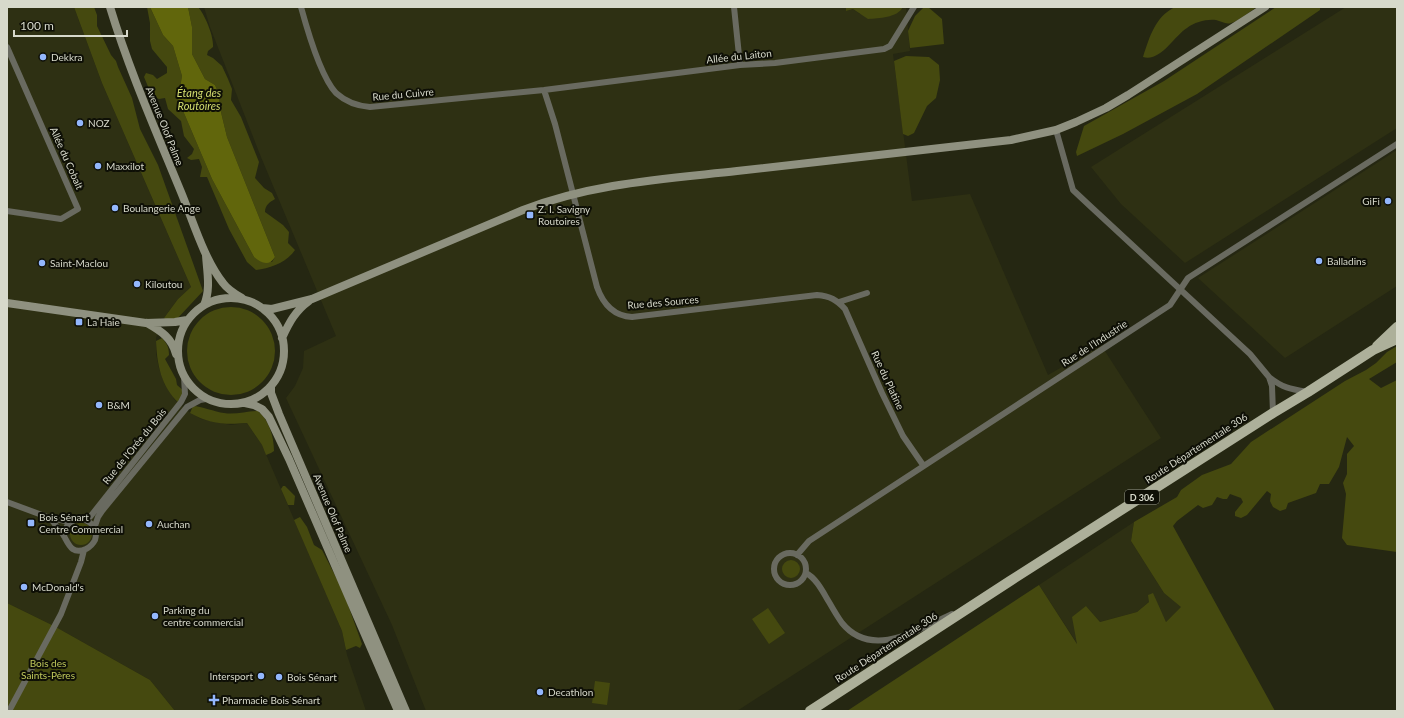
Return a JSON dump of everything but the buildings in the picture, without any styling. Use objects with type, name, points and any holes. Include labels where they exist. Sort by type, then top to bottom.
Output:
[{"type":"main road","name":"Avenue Olof Palme","points":[[110,7],[132,72],[205,252],[223,283],[232,292],[245,300]]},
{"type":"main road","points":[[178,360],[177,350],[182,329],[195,312],[214,300],[224,298],[245,300],[262,308],[272,309],[312,299],[523,210],[572,194],[626,184],[1011,140],[1056,130],[1091,116],[1128,95],[1265,7]]},
{"type":"main road","name":"Avenue Olof Palme","points":[[204,305],[207,298],[208,287],[205,252]]},
{"type":"main road","points":[[282,338],[295,314],[312,299]]},
{"type":"main road","points":[[7,303],[146,323],[188,320]]},
{"type":"main road","points":[[146,323],[166,335],[175,348],[184,377],[197,393],[213,402],[229,405],[245,403],[259,396],[271,386],[278,375],[282,364],[284,351],[282,338],[275,321],[262,308]]},
{"type":"main road","name":"D 306","points":[[1372,350],[1397,327]]},
{"type":"main road","name":"Route Départementale 306","points":[[810,711],[1010,580],[1372,350],[1397,339]]},
{"type":"main road","name":"Avenue Olof Palme","points":[[271,386],[271,394],[279,414],[406,711]]},
{"type":"main road","name":"Avenue Olof Palme","points":[[245,403],[262,409],[269,417],[398,711]]},
{"type":"street","name":"Rue du Cuivre","points":[[301,7],[316,53],[329,82],[335,92],[357,105],[378,107],[544,90]]},
{"type":"street","points":[[734,7],[740,65]]},
{"type":"street","name":"Allée du Laiton","points":[[544,90],[740,65],[775,63],[884,49],[890,46],[914,7]]},
{"type":"street","name":"Allée du Cobalt","points":[[7,47],[78,209],[61,219],[7,211]]},
{"type":"street","name":"Rue des Sources","points":[[544,90],[555,124],[600,297],[609,308],[616,313],[632,317],[817,296],[832,298],[839,302]]},
{"type":"street","points":[[1056,130],[1073,190],[1250,354],[1269,377],[1279,385],[1290,389],[1308,392]]},
{"type":"street","name":"Rue de l'Industrie","points":[[798,555],[809,541],[923,465],[1170,305],[1188,278],[1397,144]]},
{"type":"street","points":[[839,302],[867,293]]},
{"type":"street","name":"Rue du Platine","points":[[839,302],[845,309],[882,393],[903,436],[923,465]]},
{"type":"street","name":"Rue de l'Orée du Bois","points":[[84,519],[90,516],[181,402],[185,394],[184,377]]},
{"type":"street","points":[[1269,377],[1272,386],[1273,413]]},
{"type":"street","name":"Rue de l'Orée du Bois","points":[[94,529],[98,517],[102,511],[187,408],[206,398]]},
{"type":"street","points":[[7,502],[50,518],[71,522]]},
{"type":"street","points":[[50,518],[64,536],[68,546],[73,549],[84,550]]},
{"type":"street","points":[[9,711],[61,614],[81,562],[84,550],[93,543],[96,534],[92,525],[84,519],[71,522],[66,528],[64,536]]},
{"type":"street","points":[[784,555],[798,555],[806,566],[806,573],[798,584],[784,584],[778,580],[775,573],[775,566],[778,560],[784,555]]},
{"type":"street","points":[[806,573],[810,575],[817,584],[842,623],[861,637],[872,640],[881,641],[904,636],[975,604]]},
{"type":"shaded area","points":[[7,7],[74,7],[102,83],[191,287],[178,299],[164,318],[160,318],[156,338],[156,354],[165,385],[175,400],[189,412],[201,419],[231,425],[247,423],[262,445],[342,631],[347,655],[366,711],[175,711],[150,680],[54,626],[7,603]]},
{"type":"shaded area","points":[[204,7],[846,7],[846,11],[853,9],[860,14],[901,10],[903,7],[906,7],[910,51],[893,54],[912,201],[970,194],[1048,375],[1101,345],[1161,438],[737,711],[426,711],[392,625],[286,398],[295,386],[303,368],[304,351],[336,336],[261,157],[210,27]]},
{"type":"shaded area","points":[[1346,7],[1397,7],[1397,128],[1185,263],[1121,204],[1091,167]]},
{"type":"shaded area","points":[[1397,150],[1397,286],[1285,358],[1198,278]]},
{"type":"shaded area","points":[[1134,522],[1131,541],[1164,593],[1182,607],[1166,622],[1152,594],[1149,602],[1137,612],[1100,622],[1086,606],[1078,645],[1039,585]]},
{"type":"green space","points":[[74,7],[94,7],[97,15],[97,26],[111,55],[116,61],[132,98],[140,129],[158,165],[203,291],[176,320],[167,321],[164,318],[178,299],[191,287],[102,83]]},
{"type":"green space","points":[[147,7],[150,7],[163,35],[173,46],[182,76],[178,99],[212,179],[254,257],[272,262],[275,257],[227,137],[219,104],[219,94],[215,85],[205,79],[192,54],[192,27],[188,7],[198,7],[206,20],[213,42],[213,47],[208,51],[207,55],[222,66],[232,89],[231,100],[241,117],[259,162],[255,178],[264,188],[272,193],[275,199],[267,206],[265,212],[283,225],[289,232],[288,243],[295,250],[283,262],[267,268],[256,270],[247,262],[229,229],[207,177],[200,177],[202,167],[199,159],[191,160],[187,158],[192,154],[194,149],[184,136],[181,121],[168,109],[165,98],[159,99],[152,96],[144,77],[146,73],[153,75],[157,79],[167,73],[167,67],[152,49]]},
{"type":"green space","points":[[846,7],[903,7],[900,11],[892,15],[882,18],[868,19],[853,9],[846,11]]},
{"type":"green space","points":[[924,7],[928,7],[942,19],[944,44],[910,48],[908,31],[915,16]]},
{"type":"green space","points":[[1175,7],[1257,7],[1231,23],[1227,24],[1212,20],[1194,24],[1182,32],[1156,56],[1150,58],[1143,57],[1154,28],[1168,11]]},
{"type":"green space","points":[[1276,7],[1320,7],[1320,10],[1197,94],[1123,134],[1077,156],[1076,152],[1084,126],[1164,81]]},
{"type":"green space","points":[[906,56],[929,57],[939,65],[940,80],[936,98],[927,106],[914,133],[908,136],[903,134],[894,61]]},
{"type":"green space","points":[[231,307],[248,310],[256,314],[268,326],[272,334],[275,351],[272,368],[268,376],[256,388],[248,392],[231,395],[214,392],[206,388],[194,376],[190,368],[187,351],[190,334],[194,326],[206,314],[214,310]]},
{"type":"green space","points":[[162,338],[169,350],[169,355],[165,359],[176,379],[177,385],[185,392],[179,403],[168,390],[161,375],[157,358],[156,341]]},
{"type":"green space","points":[[1397,346],[1397,362],[1369,379],[1381,388],[1397,380],[1397,552],[1347,545],[1342,538],[1346,494],[1343,483],[1347,474],[1347,454],[1354,446],[1347,437],[1339,467],[1329,484],[1320,484],[1316,493],[1288,503],[1286,509],[1280,511],[1273,507],[1270,501],[1271,494],[1267,491],[1247,515],[1241,518],[1235,516],[1235,512],[1243,502],[1241,498],[1230,494],[1227,499],[1217,497],[1212,505],[1203,508],[1198,505],[1177,521],[1173,526],[1275,711],[847,711],[1039,585],[1077,644],[1072,617],[1086,606],[1100,622],[1137,612],[1149,602],[1148,595],[1153,593],[1166,622],[1181,607],[1164,593],[1131,541],[1134,522],[1177,497],[1181,490],[1202,475],[1231,464],[1251,442],[1345,381],[1366,370],[1387,352]]},
{"type":"green space","points":[[193,406],[228,413],[258,411],[265,419],[270,429],[274,451],[266,455],[262,445],[247,423],[225,424],[211,422],[190,413]]},
{"type":"green space","points":[[285,486],[295,496],[294,505],[288,505],[281,489]]},
{"type":"green space","points":[[300,517],[307,527],[314,545],[322,550],[343,591],[362,644],[360,648],[356,646],[346,650],[342,631],[294,520]]},
{"type":"green space","points":[[81,523],[85,524],[91,530],[91,538],[85,544],[81,545],[77,544],[71,538],[70,534],[71,530],[77,524]]},
{"type":"green space","points":[[791,560],[797,563],[800,569],[797,575],[791,578],[785,575],[782,569],[785,563]]},
{"type":"green space","name":"Bois des Saints-Pères","points":[[7,603],[54,626],[150,680],[175,711],[7,711]]},
{"type":"green space","points":[[768,608],[785,633],[769,644],[752,619]]},
{"type":"green space","points":[[595,681],[610,683],[607,705],[592,703]]},
{"type":"water","name":"Étang des Routoires","points":[[150,7],[188,7],[192,27],[192,54],[205,79],[215,85],[219,94],[219,104],[227,137],[275,257],[268,263],[259,261],[254,257],[212,179],[178,99],[182,76],[173,46],[163,35]]},
{"type":"place","name":"Dekkra","points":[[43,57]]},
{"type":"place","name":"NOZ","points":[[80,123]]},
{"type":"place","name":"Maxxilot","points":[[98,166]]},
{"type":"place","name":"GiFi","points":[[1388,201]]},
{"type":"place","name":"Boulangerie Ange","points":[[115,208]]},
{"type":"place","name":"Z. I. Savigny Routoires","points":[[530,215]]},
{"type":"place","name":"Balladins","points":[[1319,261]]},
{"type":"place","name":"Saint-Maclou","points":[[42,263]]},
{"type":"place","name":"Kiloutou","points":[[137,284]]},
{"type":"place","name":"La Haie","points":[[79,322]]},
{"type":"place","name":"B&M","points":[[99,405]]},
{"type":"place","name":"Bois Sénart Centre Commercial","points":[[31,523]]},
{"type":"place","name":"Auchan","points":[[149,524]]},
{"type":"place","name":"McDonald's","points":[[24,587]]},
{"type":"place","name":"Parking du centre commercial","points":[[155,616]]},
{"type":"place","name":"Intersport","points":[[261,676]]},
{"type":"place","name":"Bois Sénart","points":[[279,677]]},
{"type":"place","name":"Decathlon","points":[[540,692]]},
{"type":"place","name":"Pharmacie Bois Sénart","points":[[214,700]]}]
